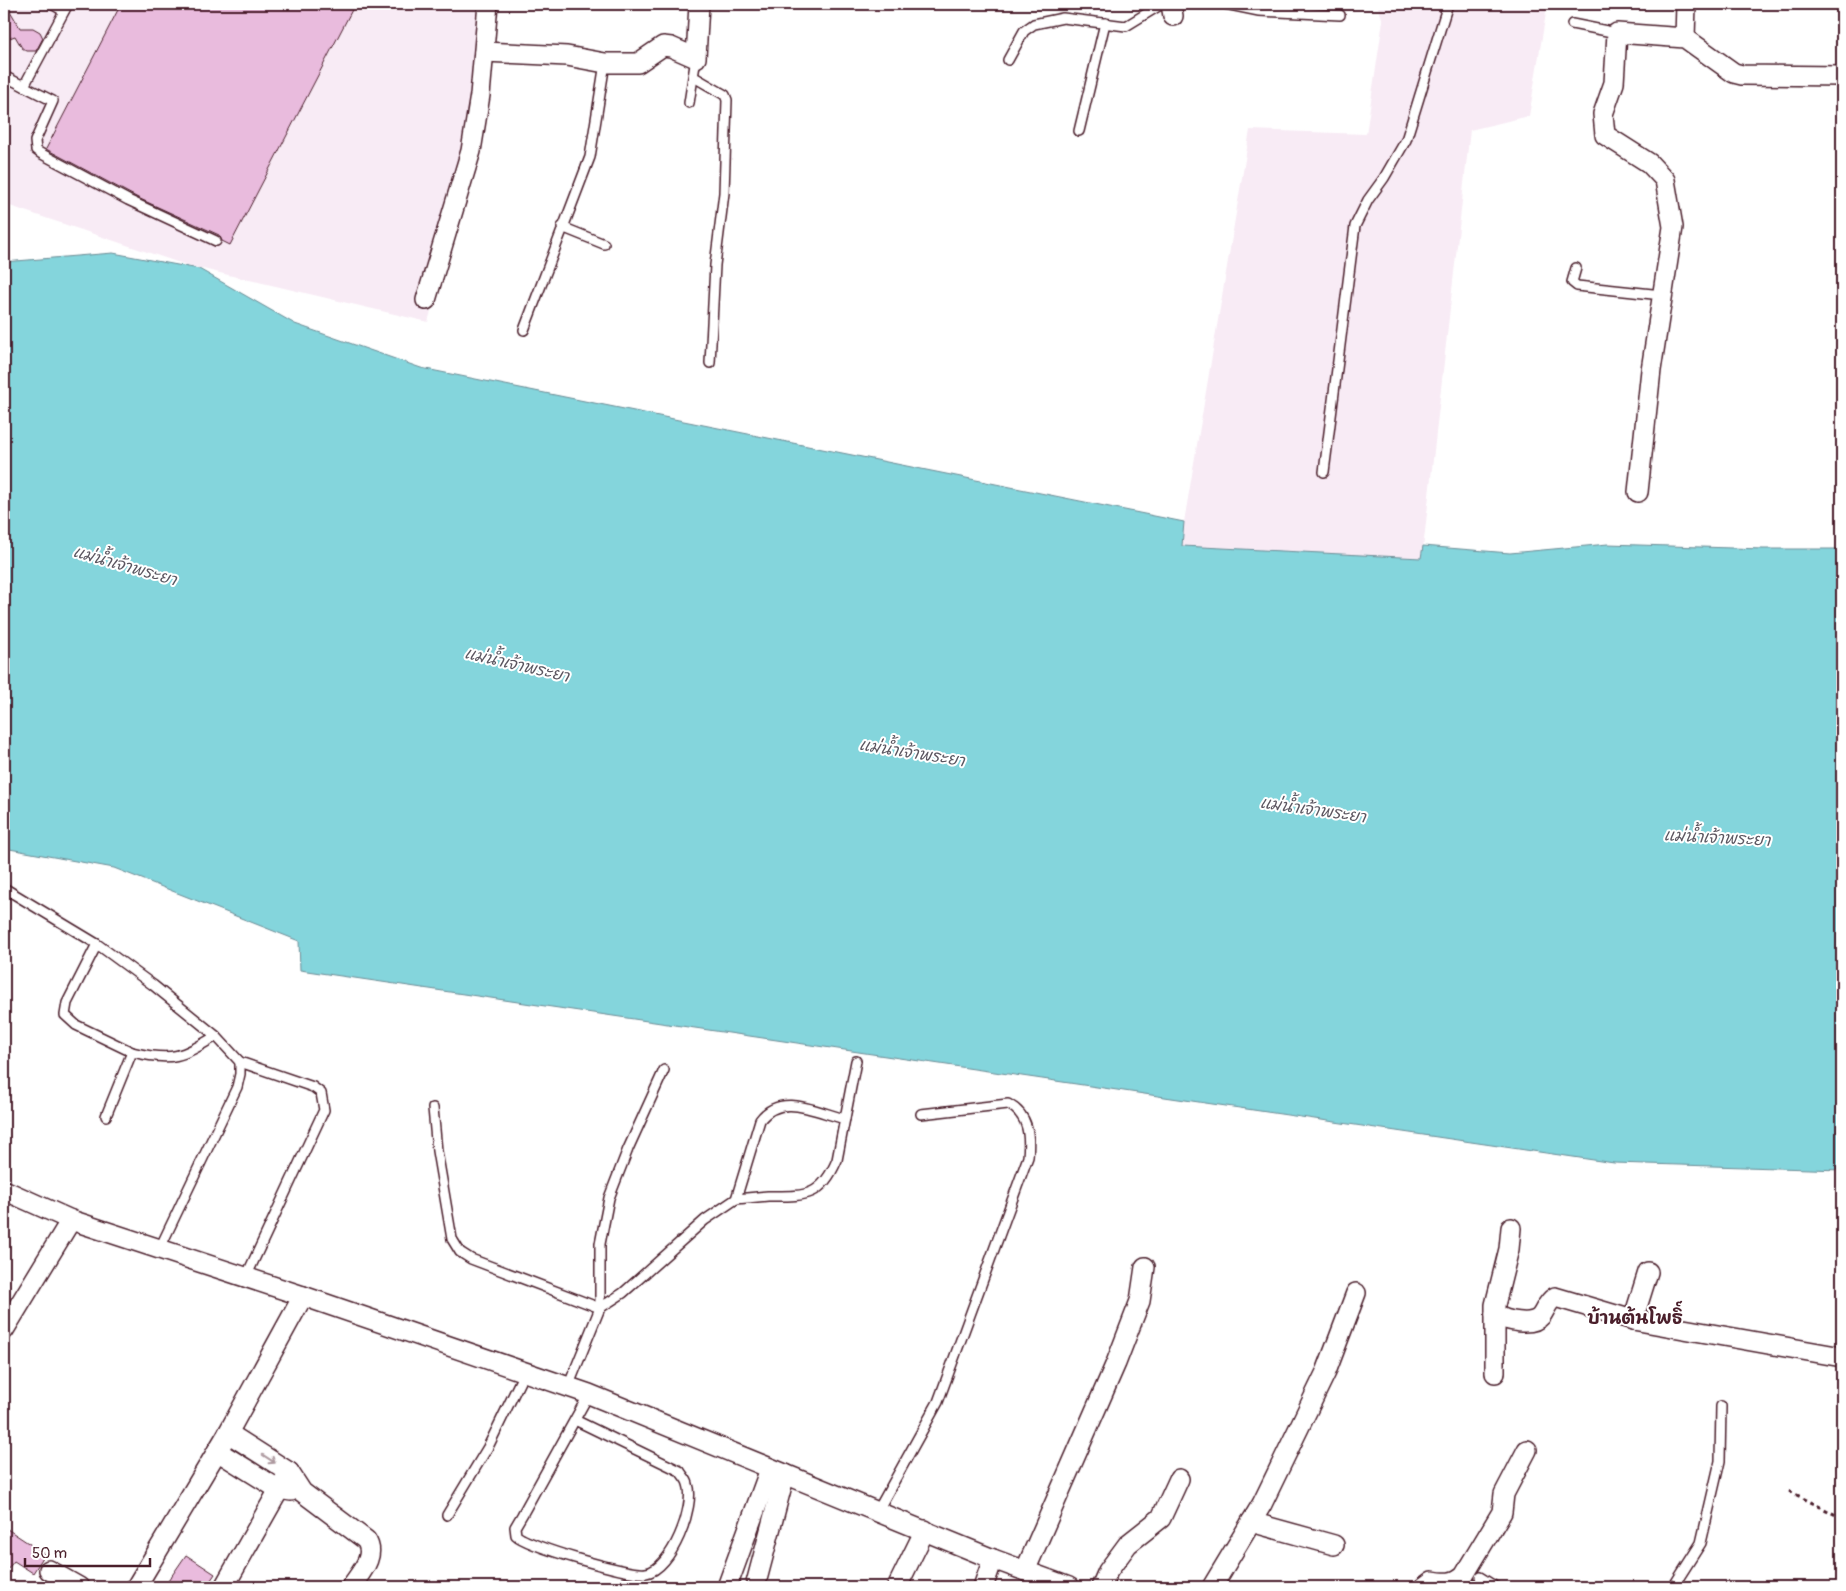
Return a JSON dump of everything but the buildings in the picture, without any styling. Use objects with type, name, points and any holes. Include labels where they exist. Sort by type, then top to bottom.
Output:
[{"type":"street","points":[[426,300],[471,151],[480,95],[488,4]]},
{"type":"street","points":[[695,68],[700,4]]},
{"type":"street","points":[[1685,38],[1686,4]]},
{"type":"street","points":[[1638,492],[1650,370],[1673,227],[1665,180],[1649,163],[1605,135],[1603,126],[1604,114],[1614,84],[1617,33],[1685,38],[1734,73],[1768,76],[1842,76]]},
{"type":"street","points":[[484,52],[547,55],[605,63],[638,63],[663,46],[671,46],[695,68]]},
{"type":"street","points":[[4,1190],[70,1220],[303,1296],[589,1394],[993,1559],[1069,1587]]},
{"type":"street","points":[[4,1330],[70,1220]]},
{"type":"street","points":[[1495,1373],[1494,1305],[1509,1249],[1511,1228]]},
{"type":"street","points":[[1025,1571],[1116,1363],[1140,1301],[1145,1267]]},
{"type":"street","points":[[1633,1320],[1648,1272]]},
{"type":"street","points":[[1212,1587],[1250,1522],[1326,1372],[1356,1293]]},
{"type":"street","points":[[136,1587],[228,1433],[303,1296]]},
{"type":"street","points":[[1494,1314],[1520,1322],[1533,1322],[1541,1316],[1549,1300],[1555,1297],[1633,1320],[1842,1356]]},
{"type":"street","points":[[228,1433],[289,1472],[302,1492],[362,1536],[371,1547],[370,1554],[351,1587]]},
{"type":"street","points":[[1424,1587],[1432,1581],[1446,1583],[1457,1581],[1464,1575],[1502,1512],[1504,1494],[1528,1450]]},
{"type":"street","points":[[217,1451],[278,1489],[302,1492]]},
{"type":"street","points":[[727,1587],[777,1471]]},
{"type":"street","points":[[755,1587],[777,1471]]},
{"type":"street","points":[[224,1587],[289,1472]]},
{"type":"street","points":[[1101,1587],[1108,1571],[1128,1544],[1161,1518],[1178,1478]]},
{"type":"street","points":[[1250,1522],[1334,1545]]},
{"type":"street","points":[[897,1587],[925,1530]]},
{"type":"street","points":[[983,1587],[993,1559]]},
{"type":"street","points":[[49,1570],[79,1587]]},
{"type":"lane","points":[[24,86],[66,8],[52,4]]},
{"type":"lane","points":[[1225,4],[1259,11],[1340,15]]},
{"type":"lane","points":[[1324,472],[1355,226],[1368,200],[1384,178],[1406,140],[1448,4]]},
{"type":"lane","points":[[1008,60],[1024,31],[1034,24],[1063,18],[1126,26],[1168,8]]},
{"type":"lane","points":[[1078,131],[1105,23]]},
{"type":"lane","points":[[1572,24],[1617,33]]},
{"type":"lane","points":[[524,330],[590,157],[605,63]]},
{"type":"lane","points":[[689,103],[695,68]]},
{"type":"lane","points":[[695,68],[725,95],[727,100],[724,193],[714,265],[710,363]]},
{"type":"lane","points":[[4,76],[53,102],[35,141],[36,150],[40,154],[128,200],[216,241]]},
{"type":"lane","points":[[562,227],[604,244]]},
{"type":"lane","points":[[1576,268],[1572,282],[1577,286],[1662,295]]},
{"type":"lane","points":[[4,888],[97,944],[153,985],[216,1036],[240,1062],[313,1087],[321,1093],[324,1100],[324,1110],[246,1277]]},
{"type":"lane","points":[[97,944],[67,1003],[65,1015],[76,1025],[132,1052],[169,1059],[190,1051],[216,1036]]},
{"type":"lane","points":[[106,1116],[132,1052]]},
{"type":"lane","points":[[600,1308],[623,1293],[706,1220],[736,1199],[767,1196],[788,1198],[806,1195],[820,1188],[830,1175],[837,1160],[856,1061]]},
{"type":"lane","points":[[159,1250],[237,1086],[240,1062]]},
{"type":"lane","points":[[568,1387],[600,1308],[600,1244],[609,1198],[628,1149],[664,1070]]},
{"type":"lane","points":[[736,1199],[760,1120],[766,1112],[777,1106],[790,1104],[844,1119]]},
{"type":"lane","points":[[877,1512],[938,1402],[1028,1157],[1030,1136],[1024,1120],[1018,1109],[1008,1104],[921,1114]]},
{"type":"lane","points":[[433,1108],[447,1219],[452,1239],[460,1252],[471,1259],[600,1308]]},
{"type":"lane","points":[[447,1515],[488,1447],[524,1371]]},
{"type":"lane","points":[[575,1420],[680,1471],[688,1483],[690,1500],[682,1527],[666,1561],[656,1570],[645,1574],[627,1572],[522,1541],[516,1535],[516,1528],[522,1515],[589,1394]]},
{"type":"lane","points":[[1673,1587],[1701,1543],[1720,1461],[1722,1406]]},
{"type":"lane","points":[[1480,1577],[1496,1587]]},
{"type":"path","points":[[1788,1490],[1842,1518]]},
{"type":"shaded area","points":[[4,4],[491,4],[483,120],[428,322],[186,265],[4,204]]},
{"type":"shaded area","points":[[1377,4],[1603,4],[1601,10],[1547,7],[1529,116],[1470,130],[1422,558],[1182,546],[1184,522],[1250,130],[1366,134],[1383,21]]},
{"type":"water","name":"แม่น้ำเจ้าพระยา","points":[[113,253],[199,269],[295,324],[421,368],[1184,522],[1182,546],[1421,558],[1423,546],[1510,553],[1608,544],[1763,549],[1842,549],[1842,1170],[1614,1163],[300,970],[299,941],[114,868],[4,848],[4,262]]},
{"type":"district","name":"บ้านต้นโพธิ์","points":[[1635,1318]]}]
